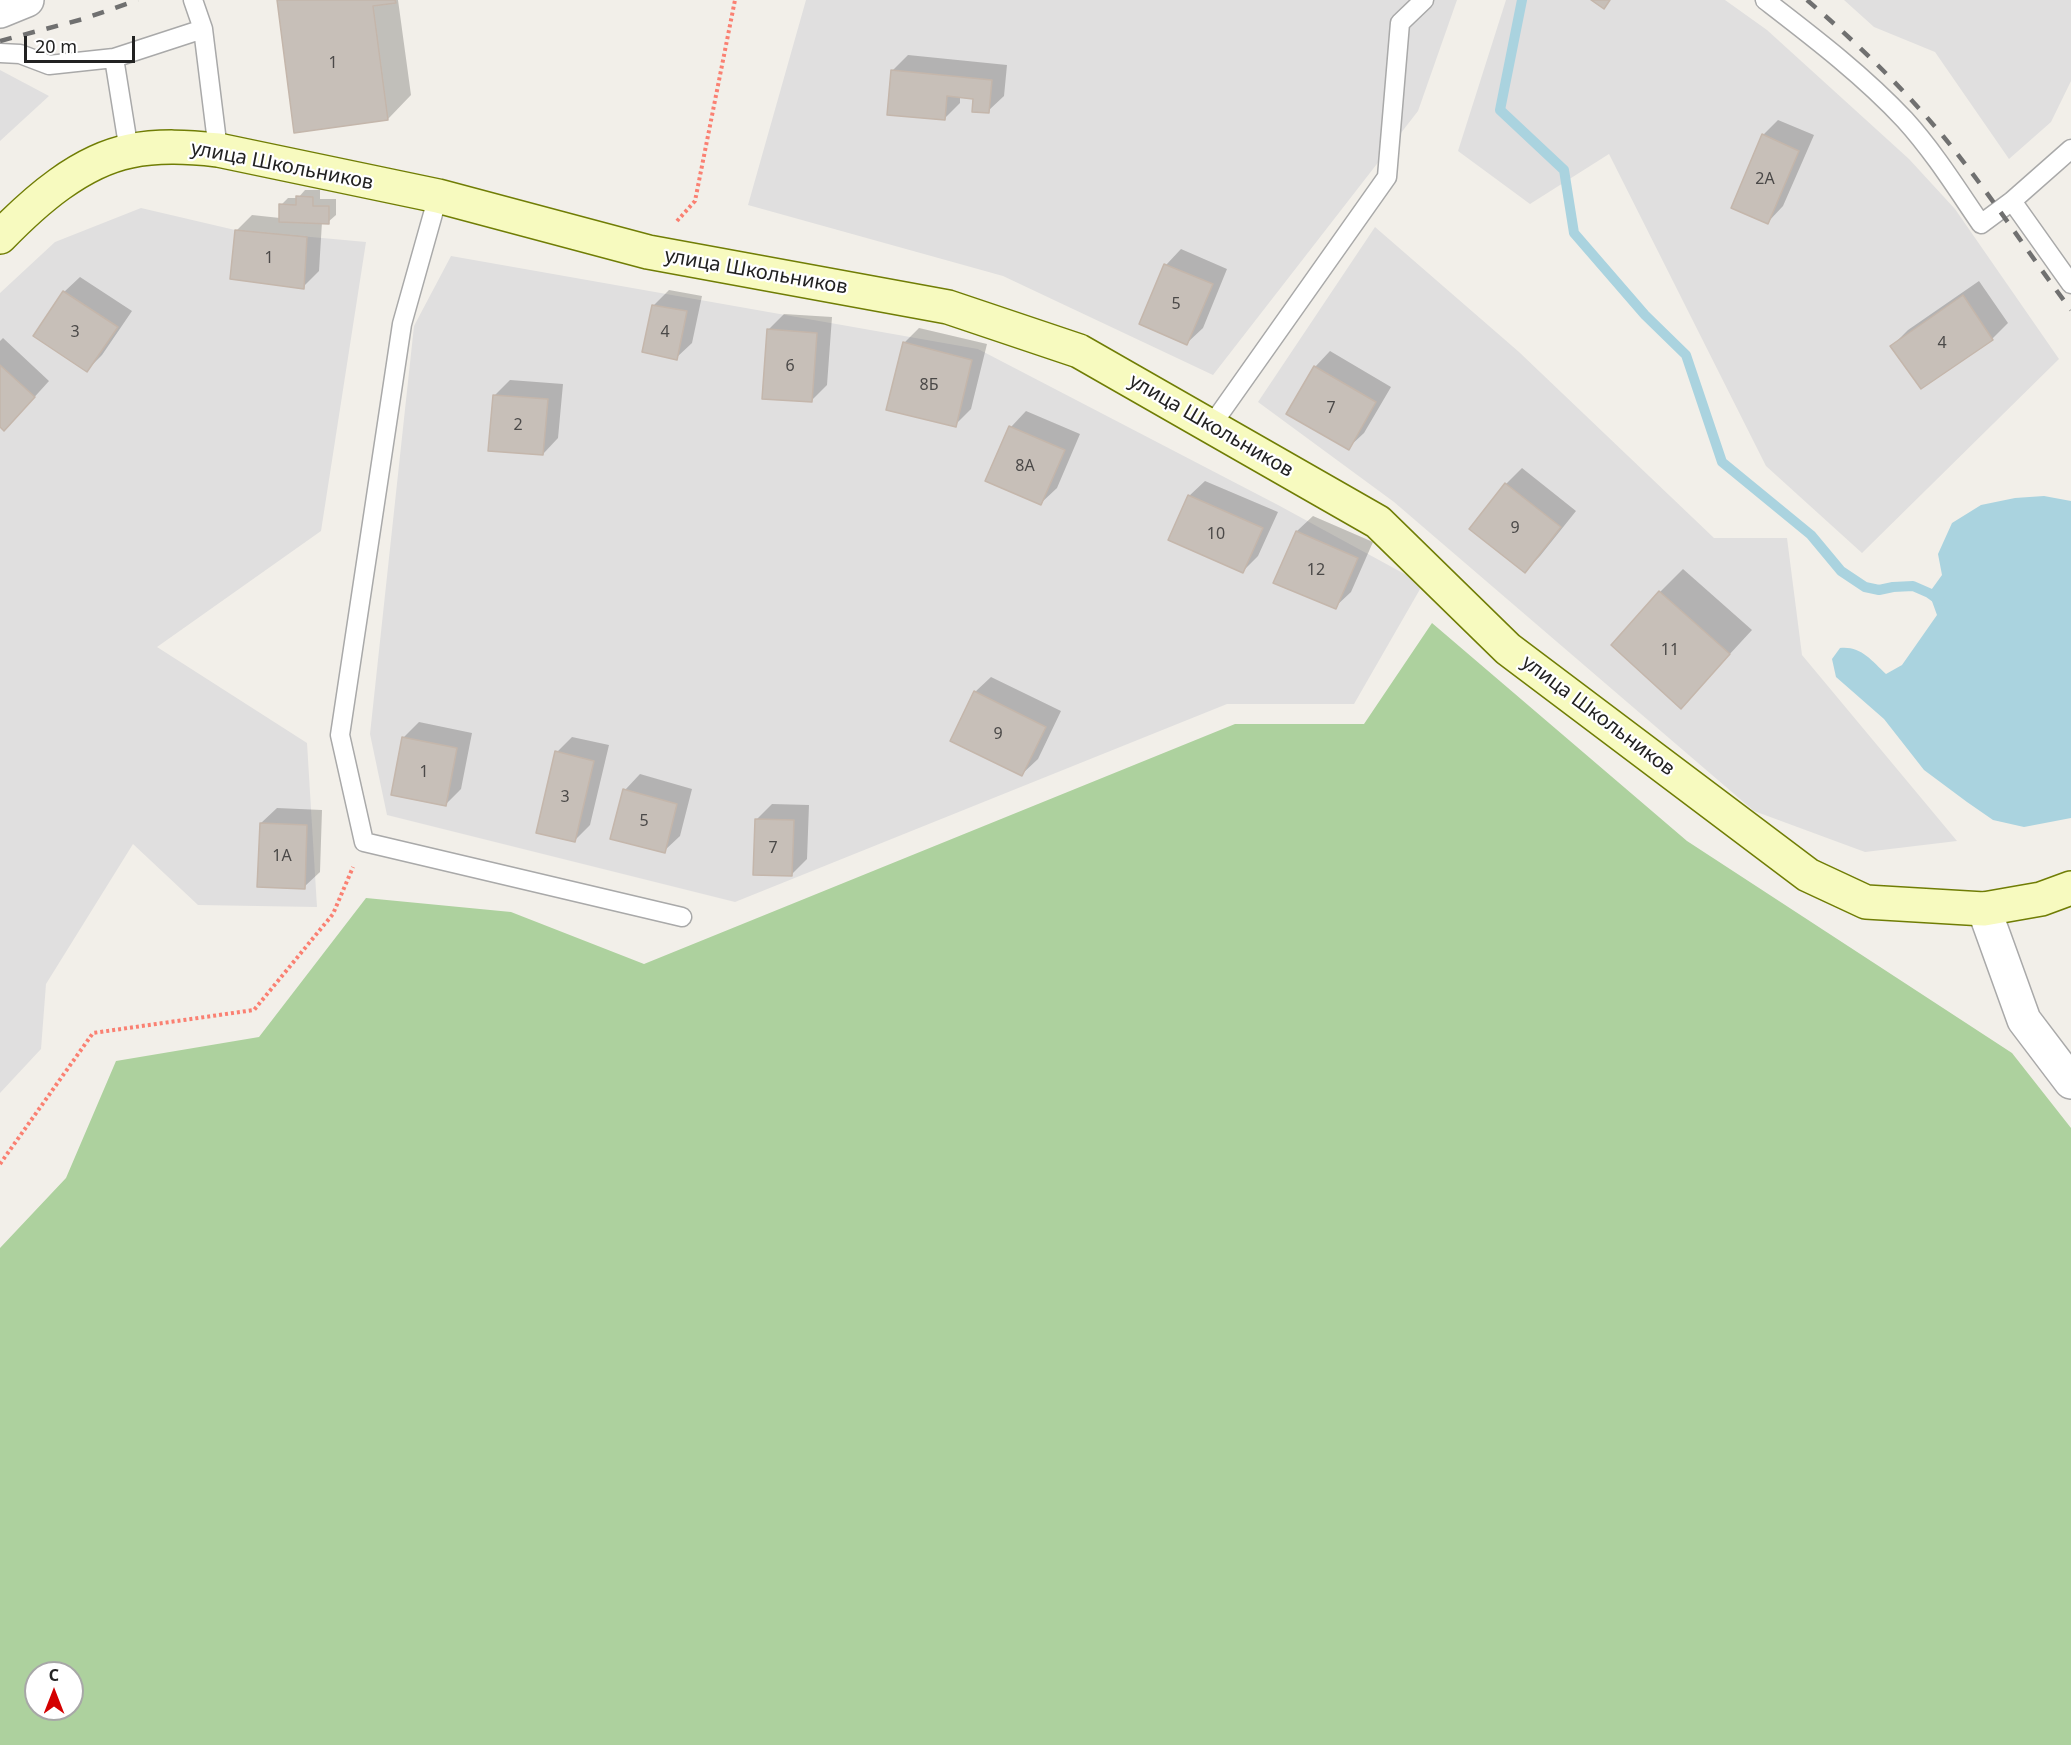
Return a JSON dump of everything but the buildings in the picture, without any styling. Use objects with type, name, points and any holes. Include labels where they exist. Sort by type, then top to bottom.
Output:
[{"type":"street","points":[[0,11],[27,0]]},
{"type":"street","name":"улица Школьников","points":[[0,237],[34,204],[94,163],[129,151],[158,147],[187,147],[218,150],[438,196],[648,252],[948,307],[1079,351],[1378,522],[1508,649],[1808,875],[1866,902],[1984,909],[2041,899],[2071,888]]},
{"type":"street","points":[[1984,909],[2024,1020],[2071,1082]]},
{"type":"lane","points":[[193,0],[203,29],[218,150]]},
{"type":"lane","points":[[1211,426],[1388,177],[1400,23],[1424,0]]},
{"type":"lane","points":[[1765,0],[1871,86],[1905,121],[1936,158],[1981,224],[2012,201],[2071,149]]},
{"type":"lane","points":[[0,53],[20,54],[49,65],[114,58],[203,29]]},
{"type":"lane","points":[[114,58],[129,151]]},
{"type":"lane","points":[[438,196],[402,324],[340,735],[364,842],[682,917]]},
{"type":"lane","points":[[2012,201],[2071,284]]},
{"type":"path","points":[[648,252],[695,201],[735,0]]},
{"type":"path","points":[[0,1164],[93,1033],[254,1010],[333,914],[364,842]]},
{"type":"shaded area","points":[[806,0],[1457,0],[1418,111],[1213,375],[1003,276],[748,205]]},
{"type":"shaded area","points":[[1506,0],[1725,0],[1767,30],[1909,159],[1955,209],[2059,359],[1862,553],[1766,466],[1609,154],[1530,204],[1458,151]]},
{"type":"shaded area","points":[[1844,0],[2071,0],[2071,81],[2051,122],[2009,159],[1935,52],[1874,27]]},
{"type":"shaded area","points":[[0,70],[49,96],[0,141]]},
{"type":"shaded area","points":[[141,208],[235,230],[366,242],[321,531],[157,647],[307,743],[317,907],[198,905],[133,844],[46,984],[41,1049],[0,1093],[0,293],[55,242]]},
{"type":"shaded area","points":[[1375,227],[1519,352],[1714,538],[1787,538],[1802,655],[1957,841],[1865,852],[1754,811],[1394,502],[1258,402]]},
{"type":"shaded area","points":[[451,256],[978,349],[1278,505],[1423,584],[1354,704],[1227,704],[735,902],[387,815],[370,734],[414,326]]},
{"type":"green space","points":[[1432,623],[1687,841],[2012,1053],[2071,1128],[2071,1745],[0,1745],[0,1248],[66,1178],[116,1061],[259,1037],[366,898],[511,912],[644,964],[1235,724],[1364,724]]},
{"type":"water","points":[[2044,496],[2071,501],[2071,818],[2024,827],[1993,820],[1924,770],[1884,719],[1836,677],[1832,659],[1840,648],[1847,648],[1865,655],[1886,674],[1902,665],[1937,615],[1929,593],[1942,575],[1938,554],[1952,523],[1981,505],[2015,498]]},
{"type":"waterway","points":[[1522,0],[1500,110],[1564,170],[1574,233],[1645,315],[1686,355],[1722,462],[1811,535],[1841,571],[1865,587],[1879,590],[1913,586],[1940,601]]},
{"type":"railway","points":[[0,41],[83,19],[138,0]]},
{"type":"railway","points":[[1807,0],[1878,65],[1943,136],[2071,310]]}]
